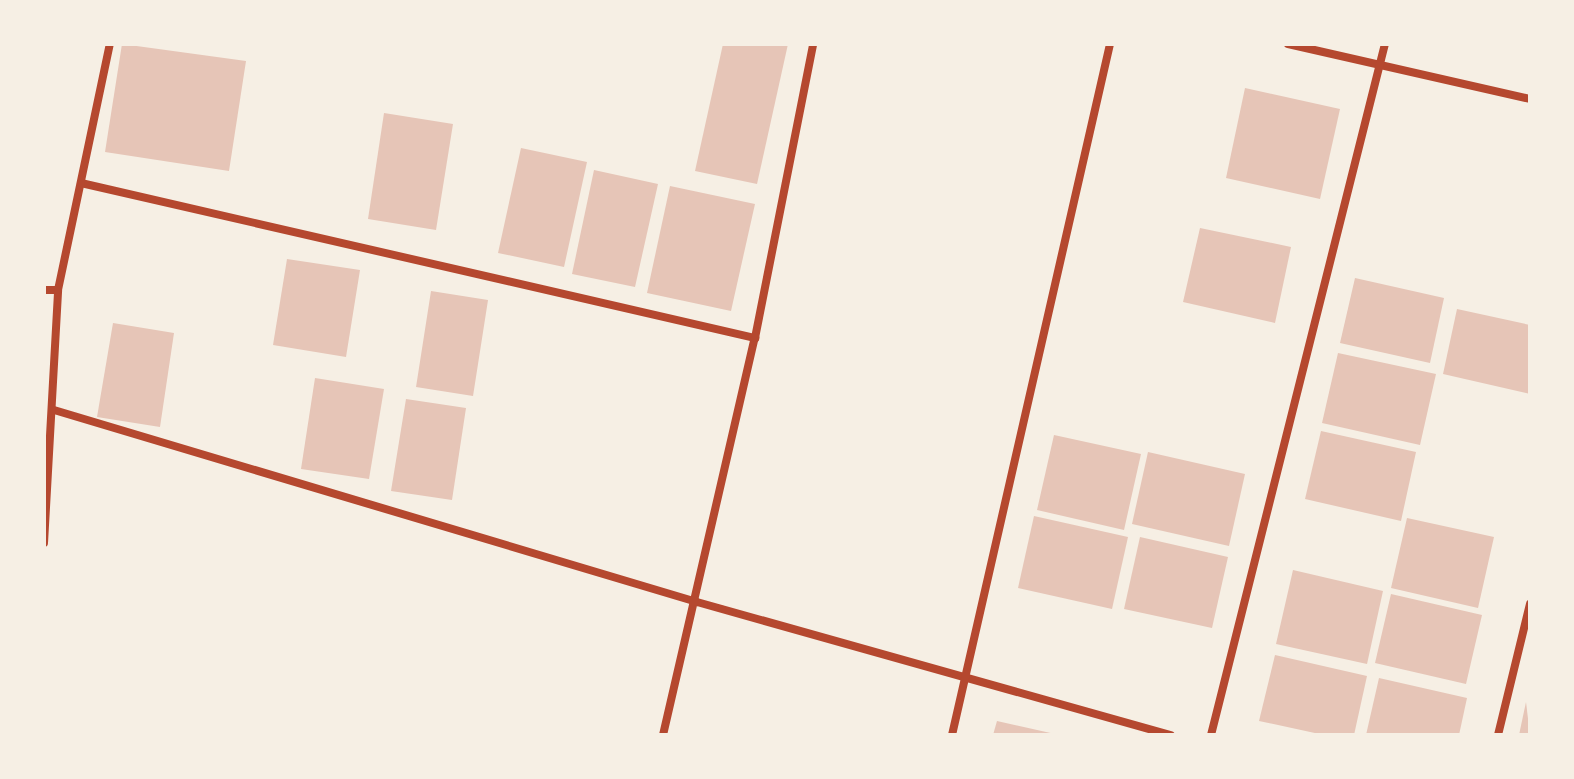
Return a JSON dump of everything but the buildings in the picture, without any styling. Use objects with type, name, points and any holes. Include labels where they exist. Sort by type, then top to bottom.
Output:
[{"type":"street","points":[[44,543],[54,410],[58,290],[110,44]]},
{"type":"street","points":[[663,735],[697,602],[755,338],[813,44]]},
{"type":"street","points":[[952,735],[1110,44]]},
{"type":"street","points":[[1288,44],[1530,99]]},
{"type":"street","points":[[1211,735],[1385,44]]},
{"type":"street","points":[[81,183],[755,338]]},
{"type":"street","points":[[44,290],[58,290]]},
{"type":"street","points":[[54,410],[697,602],[965,674],[1171,735]]},
{"type":"street","points":[[1498,735],[1530,604]]}]
